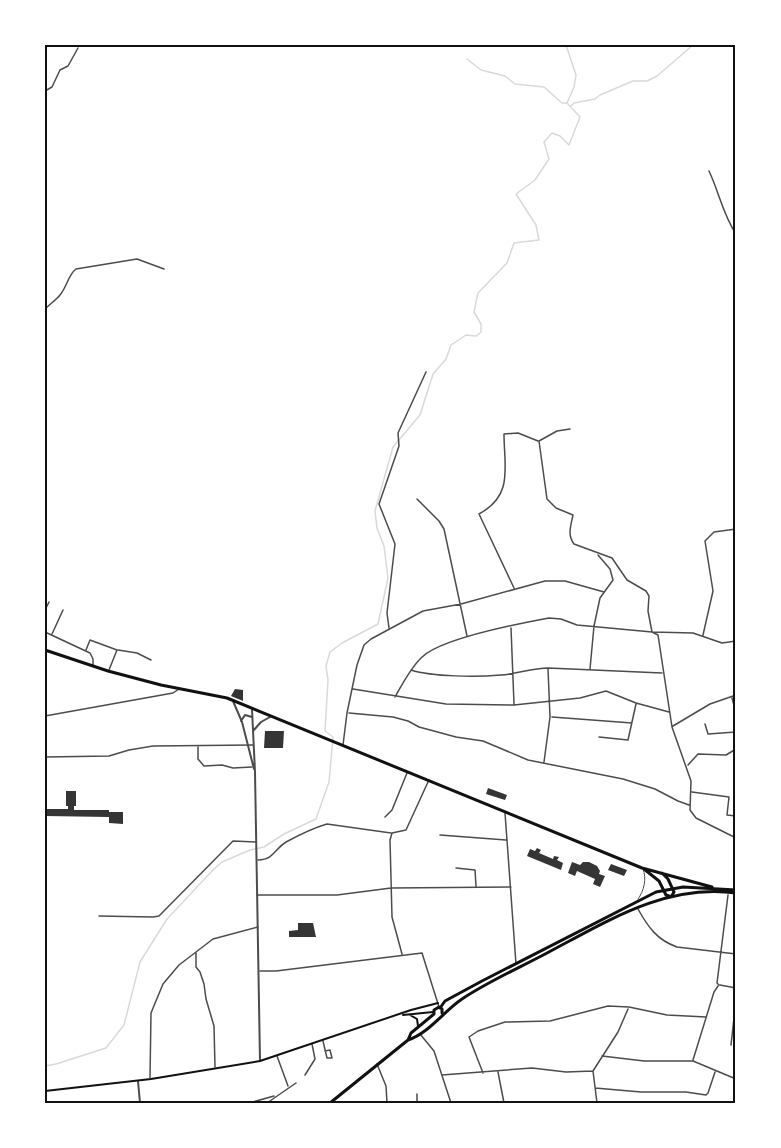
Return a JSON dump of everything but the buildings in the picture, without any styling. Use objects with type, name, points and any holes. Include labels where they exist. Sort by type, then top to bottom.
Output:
[{"type":"main road","points":[[45,650],[108,671],[219,696],[642,868],[736,892]]},
{"type":"main road","points":[[642,868],[656,878],[666,894],[671,897]]},
{"type":"main road","points":[[662,873],[674,892],[671,897]]},
{"type":"main road","points":[[408,1040],[438,1006],[637,901],[664,889],[712,887]]},
{"type":"main road","points":[[330,1103],[376,1064],[484,985],[637,907],[671,897],[709,891],[736,892]]},
{"type":"main road","points":[[45,1091],[138,1081],[260,1061],[429,1006],[438,1006]]},
{"type":"main road","points":[[438,1006],[442,1014]]},
{"type":"main road","points":[[402,1015],[433,1013],[437,1016],[442,1014]]},
{"type":"main road","points":[[408,1014],[417,1019],[418,1026]]},
{"type":"street","points":[[45,91],[52,87],[60,70],[68,66],[78,48]]},
{"type":"street","points":[[709,171],[719,191],[727,220],[736,234]]},
{"type":"street","points":[[45,309],[60,295],[70,274],[76,269],[137,259],[164,269]]},
{"type":"street","points":[[389,629],[387,613],[395,544],[379,504],[399,446],[398,433],[426,372]]},
{"type":"street","points":[[515,590],[479,514],[494,504],[506,479],[504,434],[518,433],[538,441],[557,431],[570,429]]},
{"type":"street","points":[[538,441],[547,499],[556,508],[573,515],[569,534],[574,544],[612,558],[627,580],[646,591],[649,596],[648,611],[652,632]]},
{"type":"street","points":[[417,499],[444,529],[467,636]]},
{"type":"street","points":[[702,636],[713,591],[705,540],[714,532],[736,529]]},
{"type":"street","points":[[590,670],[594,626],[600,598],[611,584],[613,577],[610,569],[597,554]]},
{"type":"street","points":[[343,746],[352,688],[364,645],[371,639],[423,611],[461,604],[555,580],[604,592]]},
{"type":"street","points":[[45,610],[49,602]]},
{"type":"street","points":[[51,634],[63,610]]},
{"type":"street","points":[[395,697],[411,670],[426,653],[467,636],[549,618],[561,619],[577,625],[652,632],[693,633],[722,643],[736,641]]},
{"type":"street","points":[[511,627],[514,705]]},
{"type":"street","points":[[45,632],[86,650],[92,656],[92,666]]},
{"type":"street","points":[[652,632],[658,635]]},
{"type":"street","points":[[658,635],[662,632]]},
{"type":"street","points":[[658,635],[672,727],[691,781],[692,814],[736,838]]},
{"type":"street","points":[[86,650],[90,640],[117,650],[137,653],[151,660]]},
{"type":"street","points":[[108,671],[117,650]]},
{"type":"street","points":[[411,670],[424,674],[501,675],[534,668],[663,673]]},
{"type":"street","points":[[544,763],[550,717],[548,668]]},
{"type":"street","points":[[45,716],[173,693],[180,688]]},
{"type":"street","points":[[352,688],[446,704],[514,705],[580,698],[606,692],[670,712]]},
{"type":"street","points":[[672,727],[710,704],[736,695]]},
{"type":"street","points":[[732,697],[736,713]]},
{"type":"street","points":[[233,701],[242,722],[255,772]]},
{"type":"street","points":[[599,736],[628,740],[636,703]]},
{"type":"street","points":[[242,722],[250,708]]},
{"type":"street","points":[[250,708],[255,772],[260,1061]]},
{"type":"street","points":[[347,713],[393,717],[408,721],[418,727],[483,741],[528,760],[593,771],[624,779],[655,789],[690,805]]},
{"type":"street","points":[[244,715],[250,716],[252,720]]},
{"type":"street","points":[[253,731],[261,722],[270,717]]},
{"type":"street","points":[[550,717],[632,723]]},
{"type":"street","points":[[242,722],[247,726],[252,720]]},
{"type":"street","points":[[705,724],[708,734],[736,732]]},
{"type":"street","points":[[45,757],[109,756],[153,746],[254,745]]},
{"type":"street","points":[[198,746],[198,759],[204,766],[254,767]]},
{"type":"street","points":[[687,766],[698,754],[726,755],[736,749]]},
{"type":"street","points":[[385,817],[392,810],[407,772]]},
{"type":"street","points":[[257,860],[272,857],[283,844],[318,826],[327,824],[392,833],[406,830],[429,781]]},
{"type":"street","points":[[691,792],[729,797],[727,815],[736,816]]},
{"type":"street","points":[[505,812],[516,964]]},
{"type":"street","points":[[392,833],[389,858],[392,917],[402,956]]},
{"type":"street","points":[[440,835],[507,840]]},
{"type":"street","points":[[99,916],[153,917],[159,915],[233,841],[257,844]]},
{"type":"street","points":[[456,868],[475,870],[476,887]]},
{"type":"street","points":[[257,895],[337,895],[391,888],[510,886]]},
{"type":"street","points":[[719,985],[717,983],[729,892]]},
{"type":"street","points":[[637,907],[652,932],[669,944],[736,954]]},
{"type":"street","points":[[150,1079],[151,1013],[163,984],[180,965],[213,939],[258,927]]},
{"type":"street","points":[[196,952],[196,967],[204,984],[214,1026],[215,1068]]},
{"type":"street","points":[[259,971],[276,971],[422,953],[438,1006]]},
{"type":"street","points":[[719,985],[736,988]]},
{"type":"street","points":[[693,1061],[714,992],[719,985]]},
{"type":"street","points":[[731,1045],[736,1000]]},
{"type":"street","points":[[483,1072],[469,1037],[478,1031],[505,1023],[550,1021],[608,1006],[667,1015],[706,1017]]},
{"type":"street","points":[[597,1103],[593,1071],[618,1032],[629,1008]]},
{"type":"street","points":[[420,1034],[434,1051],[451,1103]]},
{"type":"street","points":[[323,1040],[325,1051]]},
{"type":"street","points":[[305,1075],[315,1059],[312,1044]]},
{"type":"street","points":[[277,1055],[288,1087]]},
{"type":"street","points":[[602,1056],[644,1061],[693,1061],[736,1079]]},
{"type":"street","points":[[376,1064],[386,1086],[387,1103]]},
{"type":"street","points":[[442,1075],[532,1068],[566,1072],[593,1071]]},
{"type":"street","points":[[498,1072],[504,1103]]},
{"type":"street","points":[[595,1088],[706,1095],[715,1072]]},
{"type":"street","points":[[138,1081],[140,1103]]},
{"type":"street","points":[[267,1103],[296,1083]]},
{"type":"street","points":[[417,1094],[417,1103]]},
{"type":"street","points":[[249,1103],[275,1096]]},
{"type":"street","points":[[733,1103],[736,1098]]},
{"type":"lane","points":[[637,901],[643,892],[645,875],[642,868]]},
{"type":"waterway","points":[[45,1066],[106,1048],[124,1025],[140,962],[167,919],[213,870],[222,862],[250,850],[264,847],[284,834],[316,819],[329,782],[333,737],[325,731],[328,680],[326,666],[330,652],[378,624],[388,578],[384,546],[377,528],[375,511],[393,447],[420,415],[433,374],[446,359],[451,345],[466,335],[476,336],[481,332],[481,324],[474,312],[478,293],[507,263],[514,243],[539,240],[536,225],[516,194],[535,180],[549,159],[544,142],[552,133],[560,136],[569,145],[580,117],[567,103],[576,75],[566,45]]},
{"type":"waterway","points":[[595,45],[602,45]]},
{"type":"waterway","points":[[571,106],[574,103],[595,99],[633,81],[647,81],[657,76],[693,45]]},
{"type":"waterway","points":[[467,59],[481,70],[505,76],[515,84],[544,87],[562,103],[566,103]]}]
